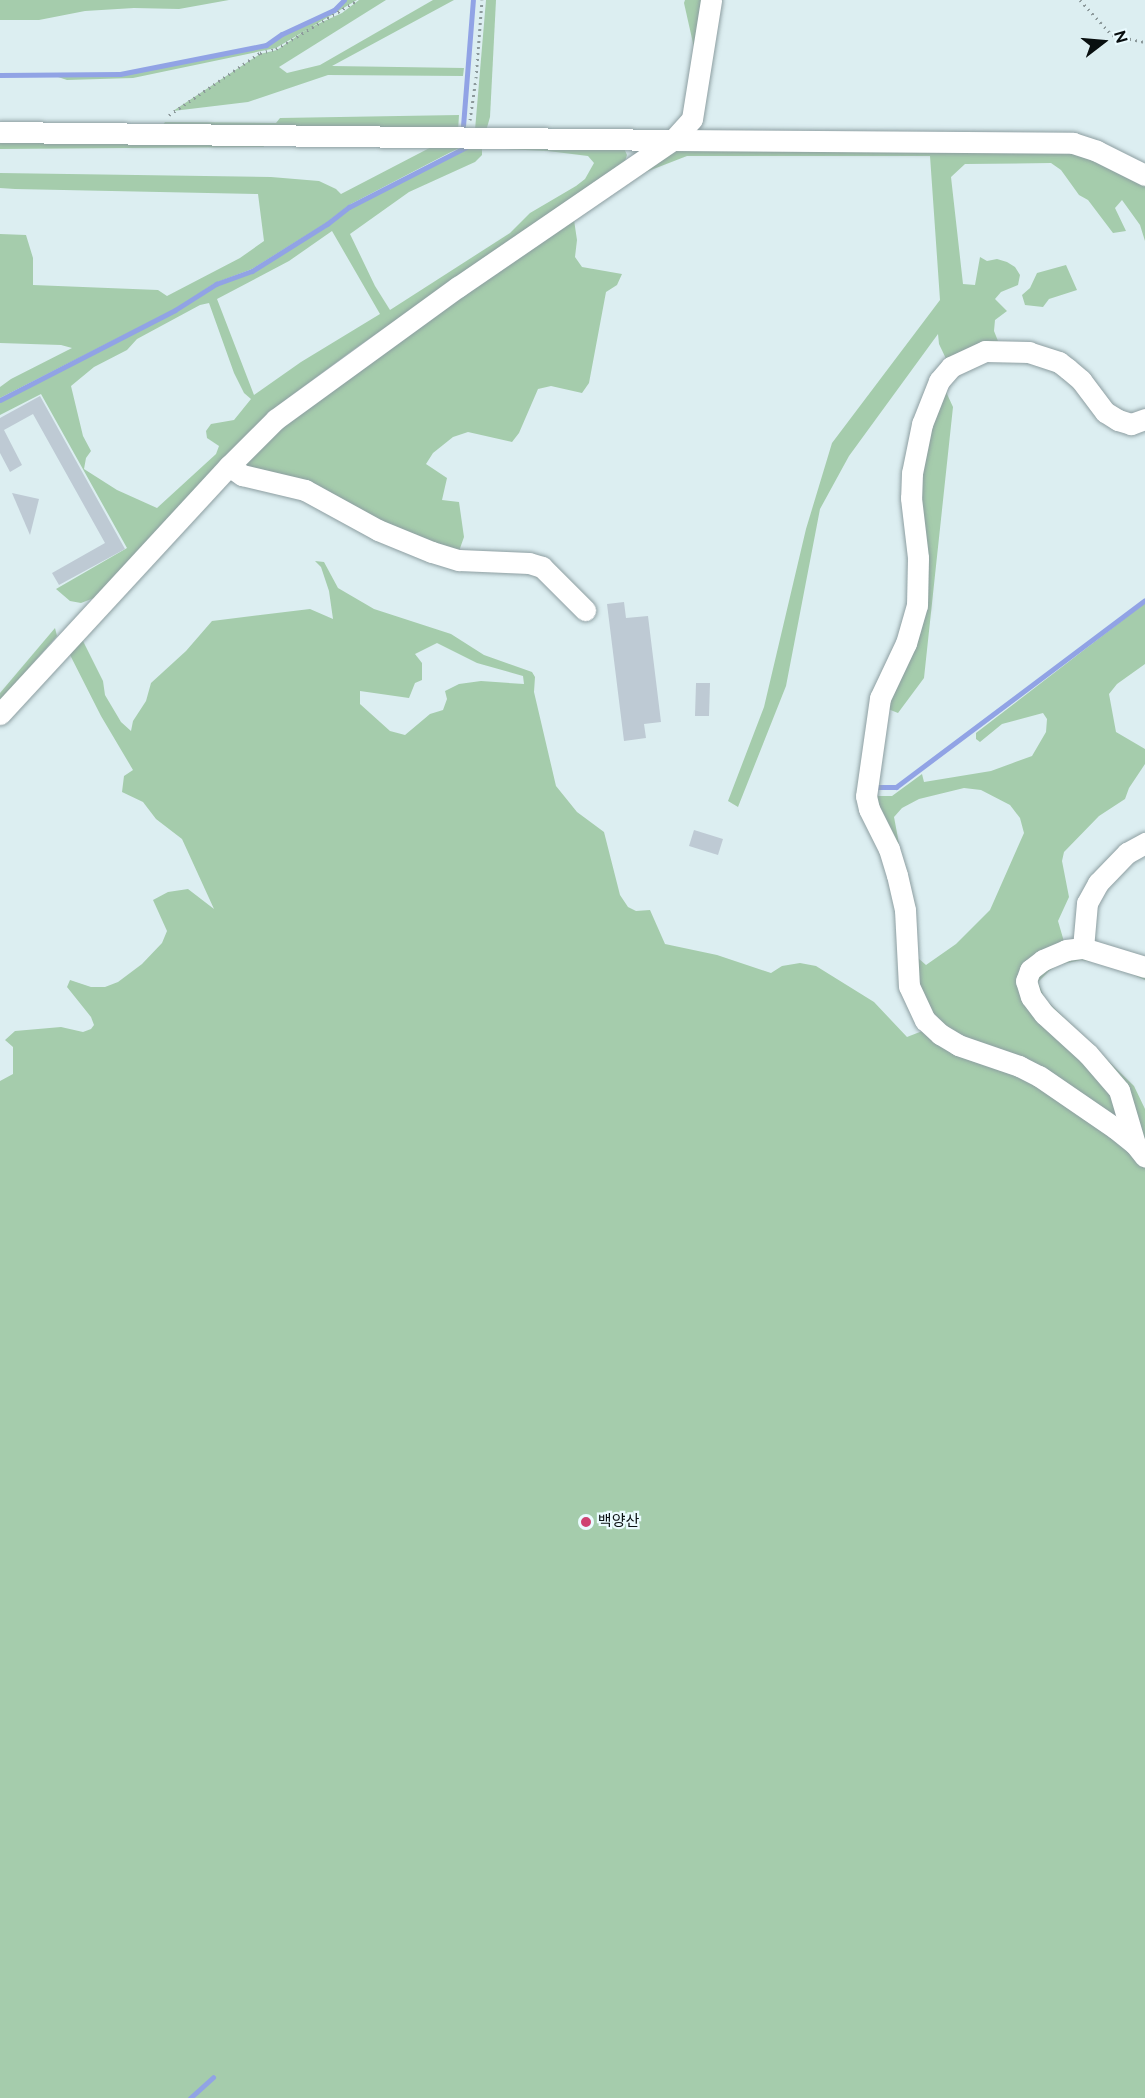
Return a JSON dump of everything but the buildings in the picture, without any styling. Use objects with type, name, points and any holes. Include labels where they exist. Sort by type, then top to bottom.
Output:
[{"type":"street","points":[[0,714],[229,466],[276,419],[458,287],[673,140],[692,120],[711,0]]},
{"type":"street","points":[[0,132],[467,139],[1043,141],[1073,143],[1097,151],[1145,176]]},
{"type":"street","points":[[1140,1151],[1039,1076],[1019,1066],[958,1045],[940,1034],[925,1020],[909,986],[905,910],[897,875],[889,849],[868,809],[866,796],[880,698],[906,643],[917,605],[918,558],[911,498],[912,473],[922,424],[939,381],[951,367],[978,353],[1000,350],[1029,352],[1059,362],[1081,380],[1105,412],[1118,420],[1131,424],[1145,418]]},
{"type":"street","points":[[229,466],[242,475],[305,490],[378,530],[432,552],[459,560],[521,562],[542,567],[585,610]]},
{"type":"street","points":[[1083,948],[1087,903],[1098,883],[1127,853],[1145,843]]},
{"type":"street","points":[[1140,1151],[1119,1090],[1088,1054],[1044,1014],[1031,997],[1026,981],[1030,970],[1043,960],[1066,950],[1083,948],[1145,967]]},
{"type":"path","points":[[156,134],[172,110],[260,53],[276,49],[358,0]]},
{"type":"path","points":[[467,139],[476,78],[482,0]]},
{"type":"path","points":[[1080,0],[1112,35],[1145,42]]},
{"type":"green space","points":[[0,0],[229,0],[179,9],[134,8],[85,11],[39,20],[0,20]]},
{"type":"green space","points":[[347,0],[357,0],[276,48],[133,78],[67,80],[55,76],[120,76],[267,47],[284,35],[335,12]]},
{"type":"green space","points":[[359,0],[386,0],[279,67],[287,73],[320,65],[433,0],[454,0],[332,66],[464,68],[463,76],[328,75],[248,102],[173,111],[260,54],[277,50],[309,28],[342,13]]},
{"type":"green space","points":[[486,0],[496,0],[490,117],[486,131],[475,130]]},
{"type":"green space","points":[[685,0],[703,0],[695,52],[684,3]]},
{"type":"green space","points":[[459,115],[458,131],[160,129],[165,122],[276,123],[280,118]]},
{"type":"green space","points":[[0,136],[261,139],[264,147],[0,149]]},
{"type":"green space","points":[[441,142],[623,146],[627,155],[625,161],[353,350],[276,407],[94,598],[81,603],[70,601],[56,589],[127,548],[41,394],[0,415],[0,401],[176,311],[216,285],[253,272],[327,225],[350,207],[466,148],[465,145],[349,205],[326,223],[252,269],[215,283],[175,309],[0,398],[0,387],[11,379],[72,348],[61,345],[0,343],[0,234],[26,235],[33,258],[33,285],[158,290],[167,296],[240,258],[264,241],[258,194],[0,188],[0,173],[271,177],[319,181],[341,194]],"holes":[[[482,148],[548,151],[588,156],[594,163],[585,179],[576,186],[530,213],[510,233],[390,310],[375,286],[350,234],[409,192],[475,162],[482,155]],[[332,231],[380,314],[301,362],[254,395],[217,299],[289,261]],[[209,303],[234,373],[244,393],[251,399],[234,420],[211,424],[206,431],[207,438],[219,446],[216,454],[157,508],[117,490],[84,469],[86,458],[91,451],[83,436],[71,386],[94,367],[127,350],[137,339],[200,305]]]},
{"type":"green space","points":[[701,146],[947,152],[1046,148],[1074,150],[1145,185],[1145,241],[1140,225],[1122,200],[1115,208],[1126,231],[1113,233],[1088,200],[1079,195],[1061,170],[1051,163],[965,164],[951,177],[963,284],[975,285],[980,257],[987,261],[997,259],[1007,262],[1015,267],[1020,275],[1018,285],[1001,292],[995,299],[1007,311],[995,320],[994,331],[998,341],[1030,346],[1058,355],[1085,376],[1108,405],[1120,414],[1129,417],[1145,411],[1145,415],[1130,420],[1107,410],[1070,366],[1060,359],[1029,349],[985,348],[969,353],[949,365],[939,344],[938,334],[849,456],[820,509],[786,686],[738,807],[728,801],[764,707],[806,529],[832,443],[940,300],[930,156],[687,156],[638,175],[574,220],[577,240],[575,257],[582,267],[622,274],[617,285],[606,292],[589,383],[582,393],[551,386],[538,389],[519,433],[512,442],[468,432],[453,437],[433,453],[426,464],[447,478],[442,500],[459,502],[464,537],[458,554],[402,536],[304,485],[262,473],[243,472],[237,463],[284,420],[333,383],[609,188],[671,148]]},
{"type":"green space","points":[[1066,265],[1077,290],[1049,299],[1043,307],[1025,305],[1022,295],[1030,288],[1037,273]]},
{"type":"green space","points":[[942,383],[953,407],[924,678],[898,713],[883,707],[909,644],[915,498]]},
{"type":"green space","points":[[315,561],[324,562],[338,588],[374,609],[451,634],[484,655],[532,672],[535,677],[534,692],[556,786],[577,812],[604,832],[620,895],[628,907],[636,911],[650,910],[665,944],[717,955],[771,973],[782,966],[800,963],[816,966],[874,1002],[907,1037],[930,1028],[1018,1069],[1145,1162],[1145,2098],[0,2098],[0,1081],[13,1074],[13,1047],[5,1040],[15,1031],[61,1027],[83,1032],[91,1029],[94,1025],[91,1017],[67,987],[70,980],[91,987],[105,987],[118,982],[142,964],[162,943],[167,931],[153,900],[168,892],[188,889],[214,909],[182,839],[156,819],[143,802],[122,792],[124,776],[133,770],[101,716],[67,649],[80,635],[103,681],[105,695],[121,722],[131,731],[133,721],[146,701],[151,683],[186,651],[212,621],[310,609],[333,619],[329,591],[321,567]],"holes":[[[437,643],[477,663],[523,676],[524,684],[481,681],[459,684],[445,691],[447,699],[443,710],[430,714],[405,735],[390,731],[360,704],[360,691],[409,698],[415,683],[422,680],[422,663],[415,654]]]},
{"type":"green space","points":[[1145,603],[1145,664],[1117,684],[1109,694],[1116,732],[1145,749],[1145,764],[1129,788],[1125,799],[1099,816],[1064,852],[1062,861],[1069,897],[1058,921],[1065,945],[1021,981],[1105,1078],[1124,1121],[928,1017],[910,951],[926,965],[956,944],[990,910],[1024,833],[1020,818],[1010,805],[981,790],[964,788],[919,799],[902,808],[894,817],[903,865],[870,796],[892,796],[922,774],[924,782],[991,771],[1032,756],[1046,732],[1047,719],[1043,713],[1002,724],[980,742],[976,739],[976,733]]},
{"type":"green space","points":[[55,628],[57,636],[0,701],[0,693]]},
{"type":"green space","points":[[1068,954],[1145,972],[1145,980],[1111,965],[1081,960],[1058,965],[1038,982],[1045,999],[1134,1086],[1145,1109],[1145,1140],[1133,1118],[1035,995],[1034,973]]},
{"type":"waterway","points":[[0,75],[120,74],[266,45],[282,34],[334,10],[344,0]]},
{"type":"waterway","points":[[463,126],[473,0]]},
{"type":"waterway","points":[[0,400],[175,310],[216,284],[252,271],[327,224],[349,207],[466,147]]},
{"type":"waterway","points":[[878,787],[896,787],[1145,600]]},
{"type":"waterway","points":[[190,2098],[213,2077]]},
{"type":"place","name":"백양산","points":[[586,1522]]}]
